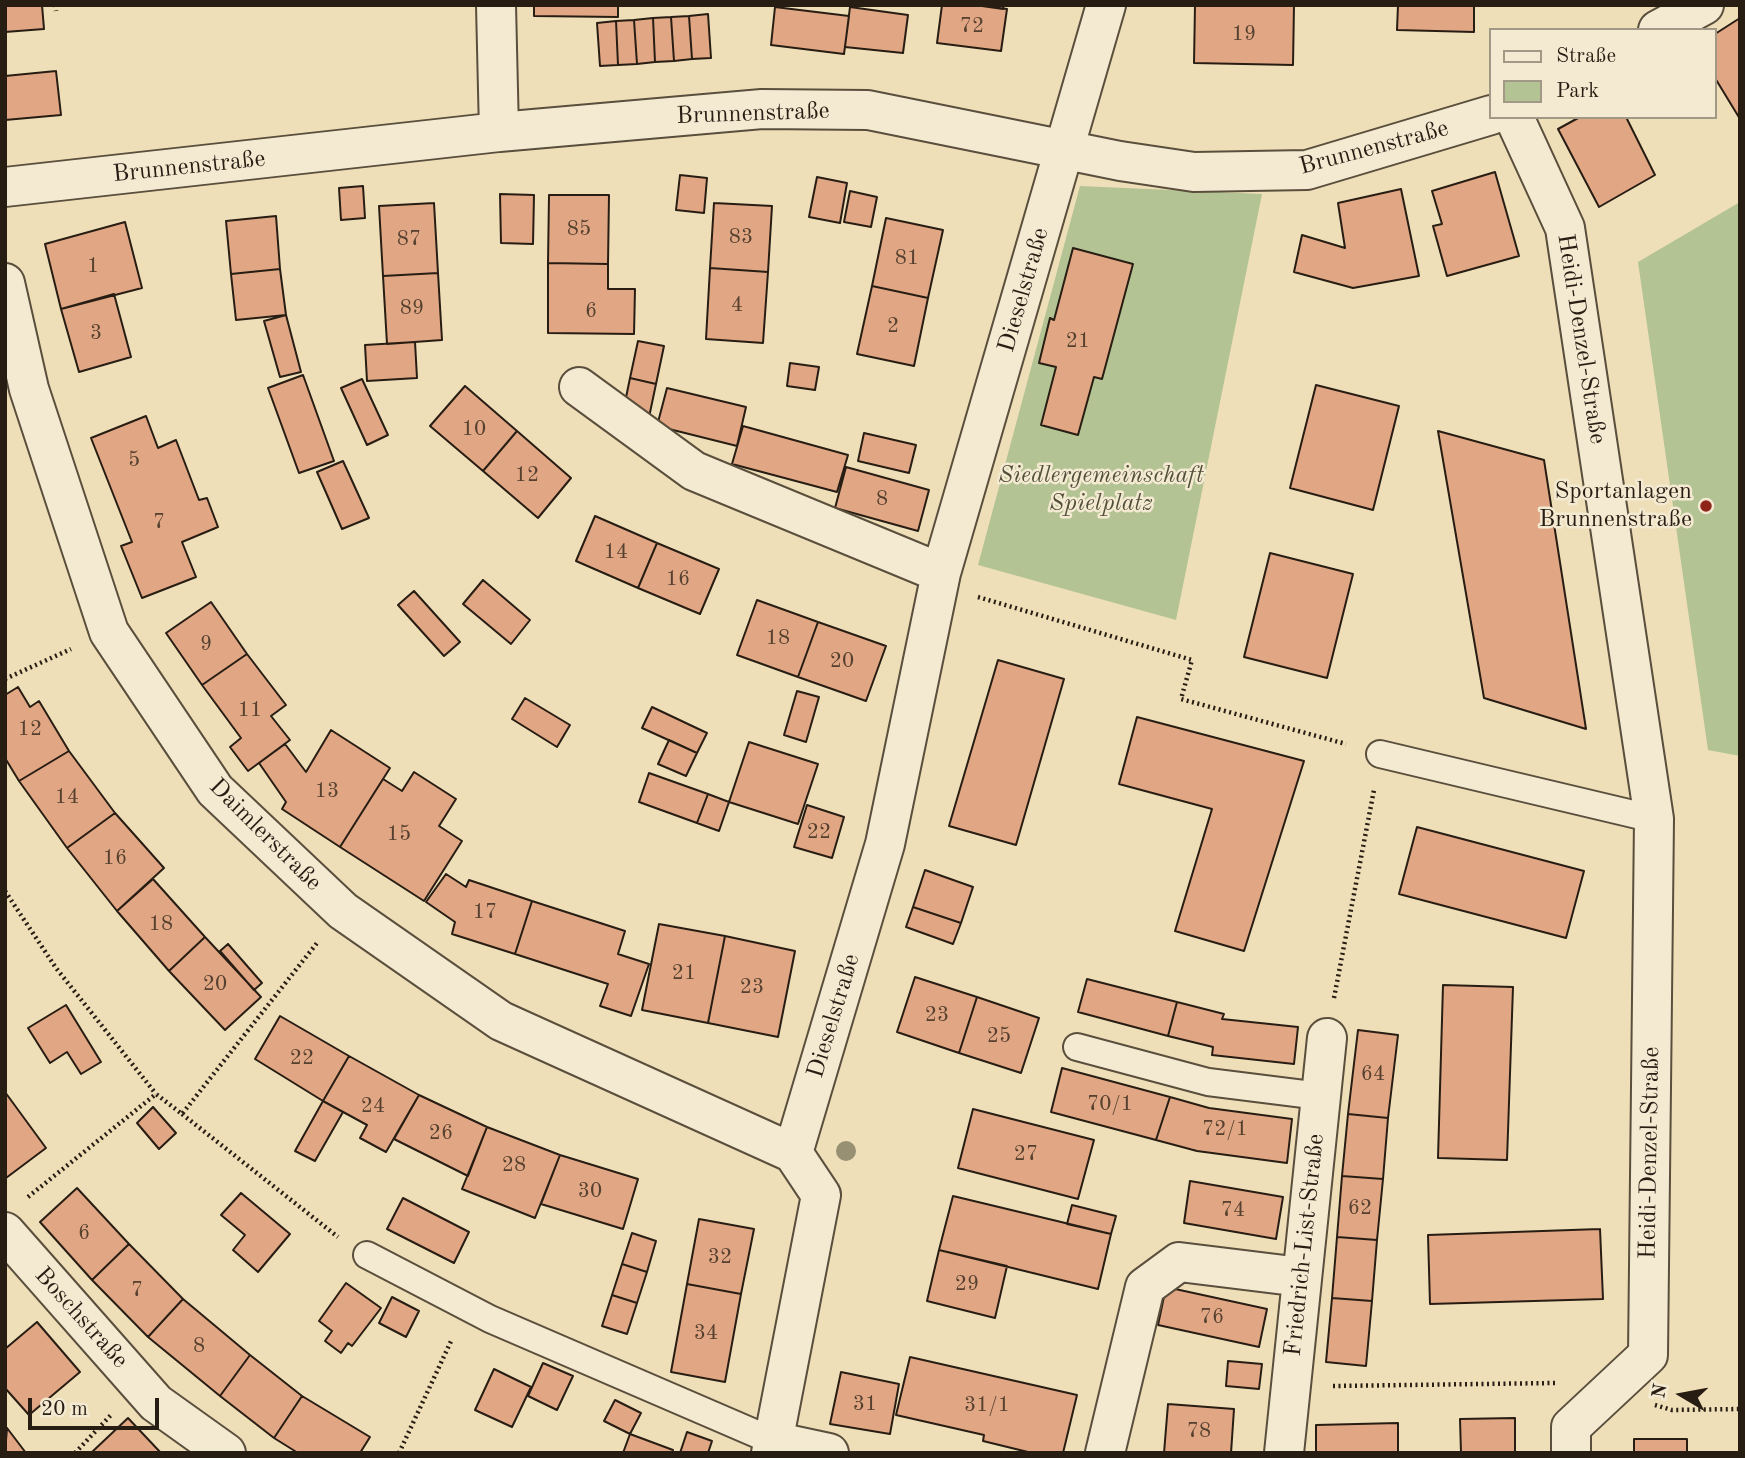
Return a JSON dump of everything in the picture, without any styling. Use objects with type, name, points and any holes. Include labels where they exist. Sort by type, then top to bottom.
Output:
[{"type":"street","points":[[496,5],[499,132]]},
{"type":"street","name":"Dieselstraße","points":[[793,1153],[885,844],[941,573],[1106,5]]},
{"type":"street","points":[[1662,28],[1704,5]]},
{"type":"street","name":"Brunnenstraße","points":[[5,187],[499,132],[762,109],[868,110],[1120,161],[1194,172],[1307,170],[1490,115]]},
{"type":"street","name":"Heidi-Denzel-Straße","points":[[1515,119],[1565,228],[1654,819],[1648,1355],[1571,1427],[1571,1453]]},
{"type":"street","name":"Daimlerstraße","points":[[5,283],[29,389],[109,632],[215,790],[343,911],[501,1021],[793,1153]]},
{"type":"street","points":[[579,387],[694,471],[941,573]]},
{"type":"street","name":"Friedrich-List-Straße","points":[[1284,1453],[1326,1038]]},
{"type":"street","points":[[793,1153],[821,1195],[772,1447],[829,1453]]},
{"type":"street","name":"Boschstraße","points":[[5,1232],[156,1403],[226,1453]]},
{"type":"street","points":[[1105,1453],[1145,1287],[1179,1262],[1301,1277]]},
{"type":"lane","points":[[1380,754],[1654,819]]},
{"type":"lane","points":[[1077,1047],[1208,1082],[1320,1096]]},
{"type":"lane","points":[[367,1255],[468,1307],[772,1447]]},
{"type":"path","points":[[941,573],[982,599],[1192,660],[1181,699],[1380,754],[1326,1038]]},
{"type":"path","points":[[5,679],[109,632]]},
{"type":"path","points":[[5,891],[56,968],[156,1094],[323,1227],[367,1255]]},
{"type":"path","points":[[182,1114],[343,911]]},
{"type":"path","points":[[27,1198],[156,1094]]},
{"type":"path","points":[[399,1453],[468,1307]]},
{"type":"path","points":[[1290,1387],[1589,1382],[1672,1410],[1740,1409]]},
{"type":"path","points":[[75,1453],[140,1384]]},
{"type":"green space","name":"Siedlergemeinschaft Spielplatz","points":[[1080,186],[1262,194],[1176,620],[978,565]]},
{"type":"green space","name":"Sportanlagen Brunnenstraße","points":[[1740,202],[1740,756],[1708,750],[1638,262]]},
{"type":"building","points":[[5,5],[42,5],[44,29],[5,32]]},
{"type":"building","points":[[534,5],[618,5],[618,17],[534,16]]},
{"type":"building","points":[[942,5],[1007,9],[1001,51],[937,43]]},
{"type":"building","points":[[975,5],[1004,5],[1003,9]]},
{"type":"building","points":[[1195,5],[1294,5],[1293,65],[1194,63]]},
{"type":"building","points":[[1398,5],[1474,5],[1474,32],[1397,30]]},
{"type":"building","points":[[775,7],[849,16],[844,54],[771,45]]},
{"type":"building","points":[[850,7],[908,15],[903,53],[845,47]]},
{"type":"building","points":[[708,14],[711,58],[692,59],[689,16]]},
{"type":"building","points":[[689,16],[692,59],[674,61],[671,17]]},
{"type":"building","points":[[671,17],[674,61],[655,62],[653,18]]},
{"type":"building","points":[[653,18],[655,62],[637,64],[634,20]]},
{"type":"building","points":[[1740,18],[1740,119],[1717,81],[1717,33]]},
{"type":"building","points":[[634,20],[637,64],[618,65],[616,21]]},
{"type":"building","points":[[616,21],[618,65],[600,66],[597,23]]},
{"type":"building","points":[[56,71],[61,115],[5,120],[5,76]]},
{"type":"building","points":[[1576,119],[1627,119],[1655,175],[1599,207],[1558,129]]},
{"type":"building","points":[[1495,172],[1519,256],[1447,276],[1433,226],[1442,224],[1432,191]]},
{"type":"building","points":[[680,175],[707,178],[704,213],[676,210]]},
{"type":"building","points":[[817,177],[847,183],[840,223],[809,217]]},
{"type":"building","points":[[363,186],[365,218],[341,220],[339,188]]},
{"type":"building","points":[[1401,189],[1419,276],[1353,288],[1294,272],[1302,235],[1345,248],[1338,203]]},
{"type":"building","points":[[850,191],[877,197],[871,227],[844,222]]},
{"type":"building","points":[[500,194],[534,195],[533,244],[501,243]]},
{"type":"building","points":[[549,195],[609,195],[608,264],[548,263]]},
{"type":"building","points":[[434,203],[438,273],[383,276],[379,206]]},
{"type":"building","points":[[714,203],[772,206],[768,272],[710,268]]},
{"type":"building","points":[[276,216],[280,269],[231,274],[226,221]]},
{"type":"building","points":[[886,218],[943,230],[928,298],[872,286]]},
{"type":"building","points":[[125,222],[142,288],[61,309],[45,244]]},
{"type":"building","points":[[1073,248],[1133,264],[1102,379],[1094,377],[1078,435],[1041,425],[1056,367],[1039,363],[1050,318],[1054,320]]},
{"type":"building","points":[[548,263],[608,264],[608,289],[635,289],[634,334],[548,333]]},
{"type":"building","points":[[710,268],[768,272],[763,343],[706,339]]},
{"type":"building","points":[[280,269],[286,315],[236,320],[231,274]]},
{"type":"building","points":[[438,273],[442,340],[387,344],[383,276]]},
{"type":"building","points":[[872,286],[928,298],[914,366],[857,354]]},
{"type":"building","points":[[114,294],[131,357],[79,372],[61,309]]},
{"type":"building","points":[[286,315],[301,372],[280,377],[264,321]]},
{"type":"building","points":[[638,341],[664,346],[656,384],[630,378]]},
{"type":"building","points":[[415,342],[417,378],[367,381],[365,345]]},
{"type":"building","points":[[790,363],[819,367],[815,390],[787,386]]},
{"type":"building","points":[[303,375],[334,461],[299,473],[268,388]]},
{"type":"building","points":[[630,378],[656,384],[648,422],[622,417]]},
{"type":"building","points":[[362,379],[388,435],[367,445],[341,388]]},
{"type":"building","points":[[1316,385],[1399,406],[1373,510],[1290,488]]},
{"type":"building","points":[[465,386],[517,431],[483,471],[430,426]]},
{"type":"building","points":[[667,388],[746,407],[737,446],[657,426]]},
{"type":"building","points":[[146,416],[158,448],[176,440],[199,500],[207,498],[218,527],[182,542],[196,577],[142,598],[121,546],[132,542],[91,438]]},
{"type":"building","points":[[743,426],[848,455],[837,492],[732,464]]},
{"type":"building","points":[[517,431],[571,478],[538,518],[483,471]]},
{"type":"building","points":[[1438,431],[1544,460],[1586,729],[1484,698]]},
{"type":"building","points":[[864,433],[916,445],[909,473],[858,461]]},
{"type":"building","points":[[343,461],[369,518],[342,529],[317,472]]},
{"type":"building","points":[[846,467],[929,490],[918,531],[835,508]]},
{"type":"building","points":[[595,516],[657,543],[638,588],[576,561]]},
{"type":"building","points":[[657,543],[719,569],[700,614],[638,588]]},
{"type":"building","points":[[1270,553],[1353,574],[1327,678],[1244,657]]},
{"type":"building","points":[[483,580],[530,620],[511,644],[463,604]]},
{"type":"building","points":[[414,591],[460,642],[444,656],[398,605]]},
{"type":"building","points":[[757,600],[818,622],[798,677],[737,655]]},
{"type":"building","points":[[211,602],[247,654],[202,685],[166,633]]},
{"type":"building","points":[[818,622],[886,646],[866,701],[798,677]]},
{"type":"building","points":[[247,654],[286,705],[271,716],[290,740],[248,771],[230,747],[241,738],[202,685]]},
{"type":"building","points":[[998,660],[1064,679],[1016,845],[949,826]]},
{"type":"building","points":[[18,687],[30,707],[39,701],[69,751],[19,781],[5,758],[5,695]]},
{"type":"building","points":[[797,691],[819,697],[806,742],[784,735]]},
{"type":"building","points":[[525,698],[570,725],[557,747],[512,719]]},
{"type":"building","points":[[652,707],[707,733],[697,753],[642,728]]},
{"type":"building","points":[[1137,717],[1304,761],[1244,951],[1175,931],[1212,809],[1119,784]]},
{"type":"building","points":[[331,730],[390,768],[340,847],[282,809],[286,802],[259,763],[285,744],[306,772]]},
{"type":"building","points":[[669,740],[697,753],[686,776],[658,764]]},
{"type":"building","points":[[749,742],[818,764],[798,824],[729,802]]},
{"type":"building","points":[[69,751],[115,813],[67,848],[19,781]]},
{"type":"building","points":[[414,772],[456,799],[439,826],[462,841],[424,901],[340,847],[383,779],[402,791]]},
{"type":"building","points":[[649,773],[708,794],[697,823],[639,802]]},
{"type":"building","points":[[708,794],[729,802],[719,831],[697,823]]},
{"type":"building","points":[[807,805],[844,817],[832,858],[794,847]]},
{"type":"building","points":[[115,813],[164,868],[117,911],[67,848]]},
{"type":"building","points":[[1417,827],[1584,871],[1566,938],[1399,894]]},
{"type":"building","points":[[925,870],[973,887],[961,923],[913,907]]},
{"type":"building","points":[[446,874],[466,887],[469,880],[532,901],[515,954],[452,934],[455,922],[426,902]]},
{"type":"building","points":[[153,879],[205,937],[169,971],[117,911]]},
{"type":"building","points":[[532,901],[625,931],[618,954],[649,964],[631,1016],[600,1006],[608,984],[515,954]]},
{"type":"building","points":[[913,907],[961,923],[953,944],[906,927]]},
{"type":"building","points":[[659,924],[725,936],[708,1023],[642,1010]]},
{"type":"building","points":[[725,936],[795,951],[778,1037],[708,1023]]},
{"type":"building","points":[[205,937],[261,997],[225,1030],[169,971]]},
{"type":"building","points":[[228,944],[262,983],[254,990],[220,951]]},
{"type":"building","points":[[915,977],[977,997],[959,1053],[897,1032]]},
{"type":"building","points":[[1087,979],[1177,1002],[1168,1036],[1078,1012]]},
{"type":"building","points":[[1443,985],[1513,987],[1507,1160],[1438,1158]]},
{"type":"building","points":[[977,997],[1039,1018],[1021,1073],[959,1053]]},
{"type":"building","points":[[1177,1002],[1224,1014],[1222,1019],[1298,1027],[1294,1064],[1212,1055],[1213,1047],[1168,1036]]},
{"type":"building","points":[[66,1005],[101,1062],[81,1074],[67,1052],[50,1063],[28,1028]]},
{"type":"building","points":[[280,1016],[349,1056],[323,1101],[255,1059]]},
{"type":"building","points":[[1358,1030],[1398,1035],[1388,1118],[1348,1114]]},
{"type":"building","points":[[349,1056],[419,1095],[386,1152],[360,1138],[367,1125],[323,1101]]},
{"type":"building","points":[[1062,1068],[1170,1097],[1156,1140],[1051,1112]]},
{"type":"building","points":[[5,1092],[46,1148],[6,1178],[5,1177]]},
{"type":"building","points":[[419,1095],[487,1127],[468,1176],[394,1139]]},
{"type":"building","points":[[1170,1097],[1209,1108],[1292,1119],[1287,1163],[1197,1151],[1156,1140]]},
{"type":"building","points":[[323,1101],[343,1112],[315,1161],[295,1151]]},
{"type":"building","points":[[153,1107],[176,1133],[159,1149],[137,1123]]},
{"type":"building","points":[[973,1109],[1094,1140],[1078,1199],[958,1168]]},
{"type":"building","points":[[1348,1114],[1388,1118],[1383,1179],[1342,1176]]},
{"type":"building","points":[[487,1127],[560,1155],[535,1218],[462,1189]]},
{"type":"building","points":[[560,1155],[638,1179],[623,1229],[541,1204]]},
{"type":"building","points":[[1342,1176],[1383,1179],[1377,1240],[1337,1237]]},
{"type":"building","points":[[1190,1181],[1283,1197],[1276,1239],[1184,1223]]},
{"type":"building","points":[[77,1188],[129,1244],[92,1280],[40,1222]]},
{"type":"building","points":[[241,1193],[290,1234],[258,1272],[233,1250],[245,1235],[221,1215]]},
{"type":"building","points":[[953,1196],[1111,1234],[1098,1289],[939,1250]]},
{"type":"building","points":[[403,1198],[469,1232],[454,1263],[387,1229]]},
{"type":"building","points":[[1072,1205],[1116,1216],[1111,1234],[1067,1224]]},
{"type":"building","points":[[699,1219],[754,1229],[741,1294],[687,1284]]},
{"type":"building","points":[[1600,1229],[1603,1299],[1430,1304],[1428,1235]]},
{"type":"building","points":[[632,1233],[656,1241],[647,1272],[622,1264]]},
{"type":"building","points":[[1337,1237],[1377,1240],[1372,1301],[1332,1298]]},
{"type":"building","points":[[129,1244],[183,1299],[148,1337],[92,1280]]},
{"type":"building","points":[[939,1250],[1007,1266],[995,1318],[927,1301]]},
{"type":"building","points":[[622,1264],[647,1272],[637,1303],[612,1295]]},
{"type":"building","points":[[346,1283],[381,1308],[352,1346],[348,1343],[341,1353],[325,1341],[332,1331],[319,1321]]},
{"type":"building","points":[[687,1284],[741,1294],[725,1382],[671,1372]]},
{"type":"building","points":[[1166,1287],[1267,1309],[1259,1347],[1158,1325]]},
{"type":"building","points":[[612,1295],[637,1303],[627,1334],[602,1326]]},
{"type":"building","points":[[392,1297],[419,1311],[406,1337],[379,1323]]},
{"type":"building","points":[[1332,1298],[1372,1301],[1366,1366],[1326,1362]]},
{"type":"building","points":[[183,1299],[250,1355],[220,1396],[148,1337]]},
{"type":"building","points":[[37,1322],[80,1372],[29,1415],[5,1388],[5,1349]]},
{"type":"building","points":[[250,1355],[302,1396],[274,1438],[220,1396]]},
{"type":"building","points":[[910,1357],[1077,1395],[1063,1453],[1032,1453],[983,1441],[984,1435],[896,1415]]},
{"type":"building","points":[[1228,1361],[1262,1364],[1259,1389],[1226,1386]]},
{"type":"building","points":[[543,1363],[573,1376],[557,1410],[528,1396]]},
{"type":"building","points":[[494,1369],[531,1387],[512,1427],[475,1410]]},
{"type":"building","points":[[841,1372],[899,1384],[890,1434],[830,1424]]},
{"type":"building","points":[[302,1396],[370,1437],[360,1453],[298,1453],[274,1438]]},
{"type":"building","points":[[615,1400],[641,1413],[630,1434],[604,1421]]},
{"type":"building","points":[[1168,1404],[1234,1409],[1231,1453],[1164,1453]]},
{"type":"building","points":[[128,1418],[161,1453],[92,1452]]},
{"type":"building","points":[[1515,1418],[1515,1453],[1461,1453],[1460,1419]]},
{"type":"building","points":[[1398,1423],[1398,1453],[1316,1453],[1316,1425]]},
{"type":"building","points":[[7,1428],[26,1453],[5,1453]]},
{"type":"building","points":[[687,1432],[712,1441],[708,1453],[680,1453]]},
{"type":"building","points":[[630,1434],[673,1450],[672,1453],[623,1453]]},
{"type":"building","points":[[1634,1439],[1687,1439],[1687,1453],[1634,1453]]},
{"type":"place","name":"Sportanlagen Brunnenstraße","points":[[1706,506]]}]
